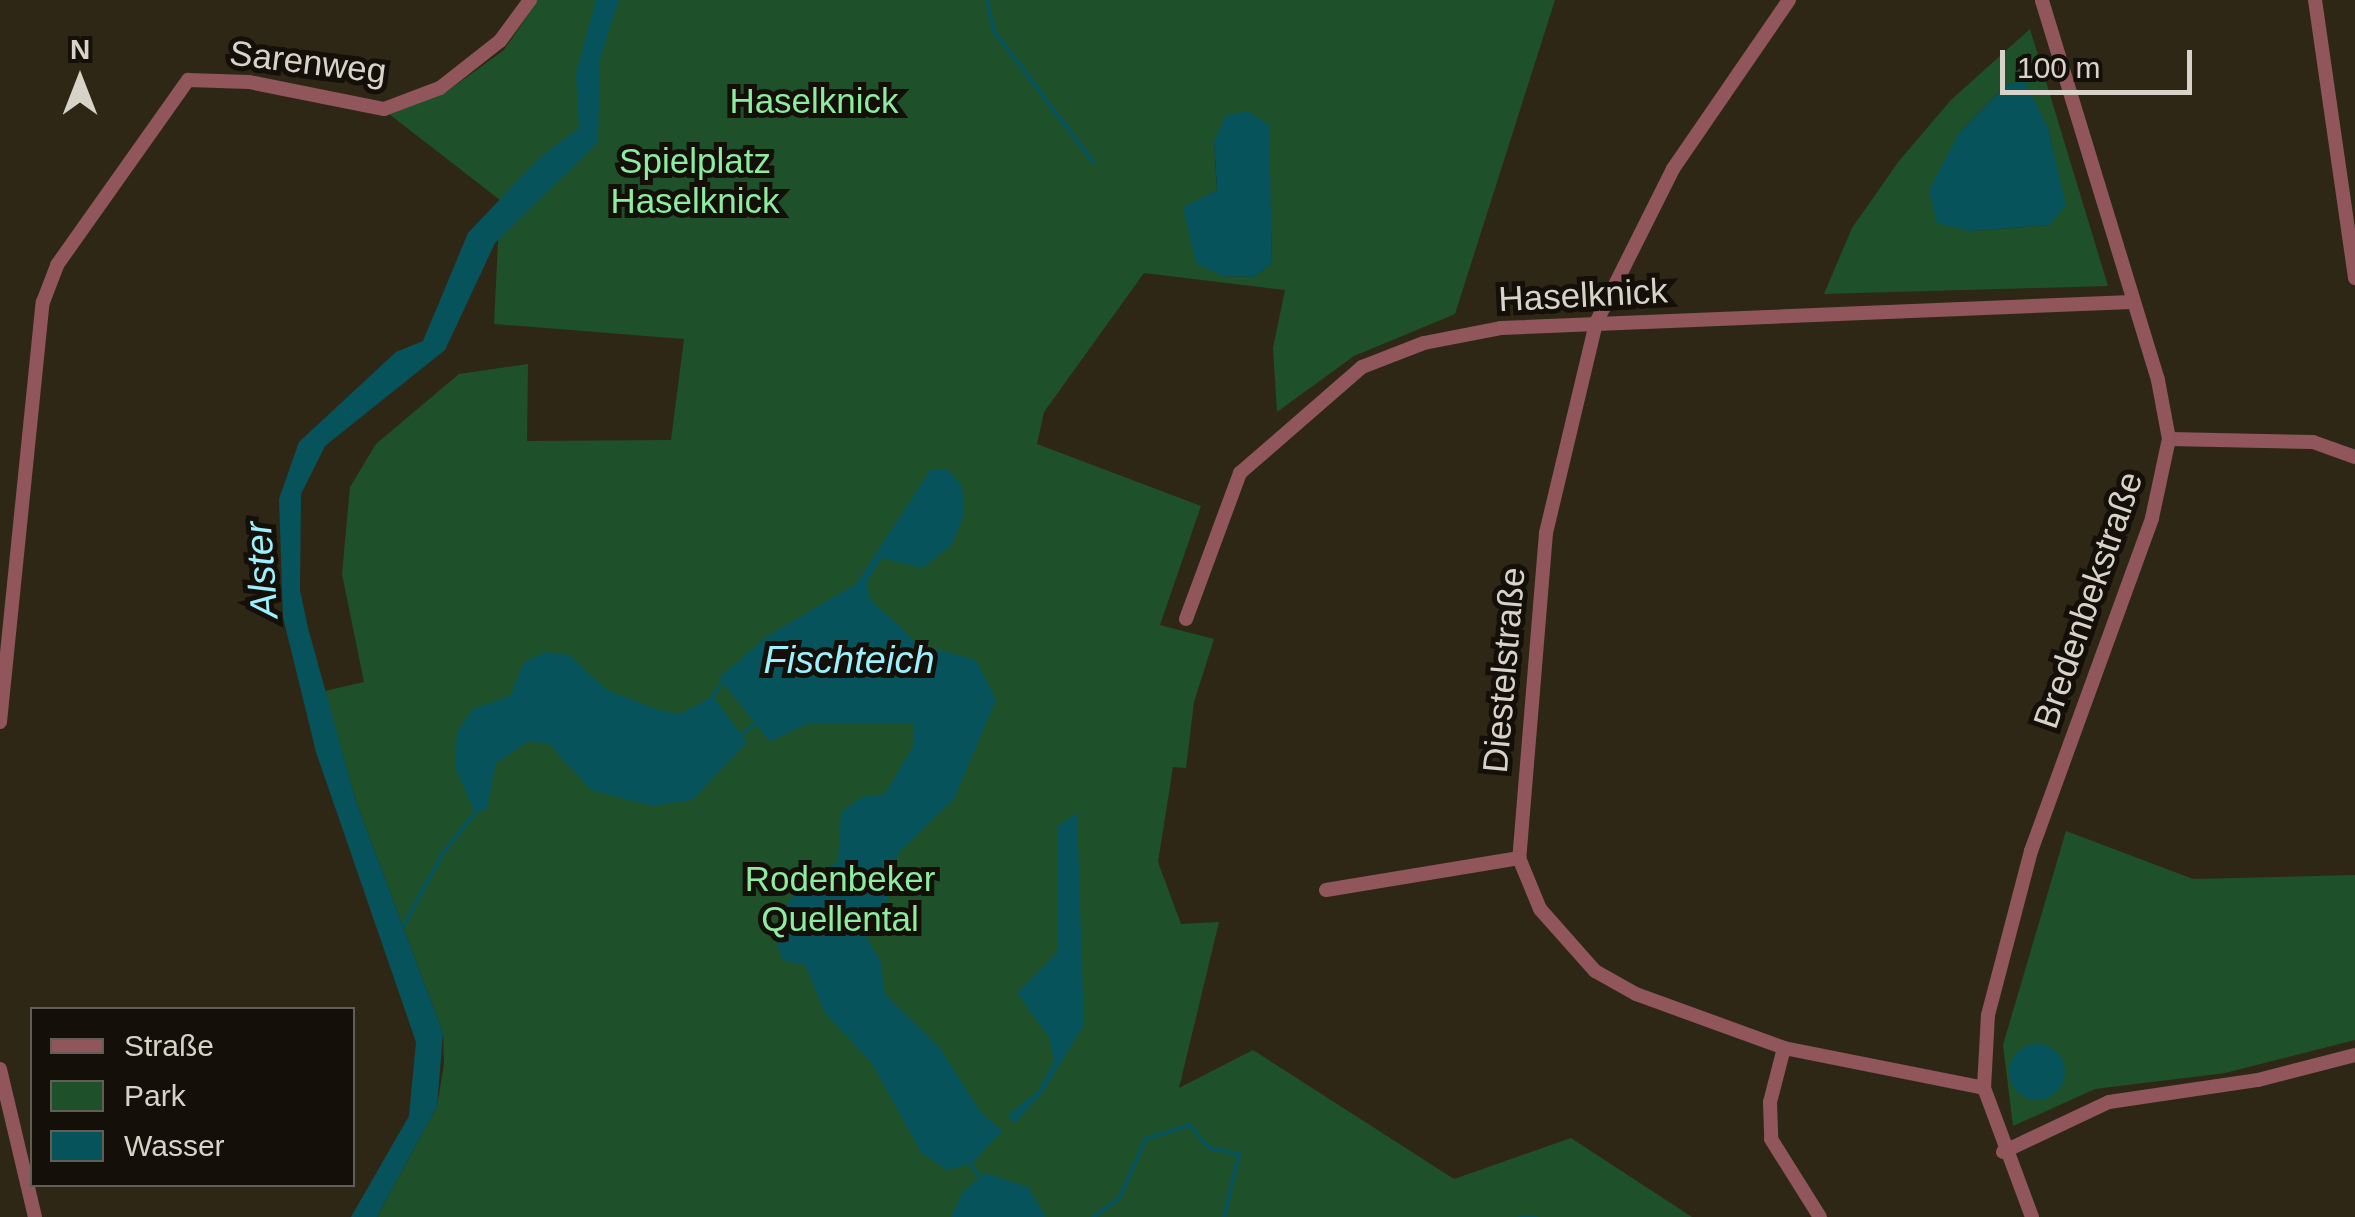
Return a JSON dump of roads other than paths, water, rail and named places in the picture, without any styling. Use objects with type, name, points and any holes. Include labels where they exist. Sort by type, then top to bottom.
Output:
[{"type":"street","name":"Sarenweg","points":[[0,722],[42,302],[57,265],[188,80],[249,82],[384,109],[440,88],[500,41],[530,0]]},
{"type":"street","name":"Diestelstraße","points":[[1790,0],[1673,168],[1596,323],[1546,533],[1518,858],[1540,909],[1595,971],[1784,1048],[1984,1088]]},
{"type":"street","name":"Bredenbekstraße","points":[[2032,1217],[2003,1152],[1984,1088],[1988,1015],[2032,851],[2152,518],[2169,439],[2042,0]]},
{"type":"street","points":[[2315,0],[2355,278]]},
{"type":"street","name":"Haselknick","points":[[1186,619],[1240,474],[1362,367],[1424,343],[1501,328],[2131,302]]},
{"type":"street","points":[[2169,439],[2313,442],[2355,456]]},
{"type":"street","points":[[1326,890],[1518,858]]},
{"type":"street","points":[[1784,1048],[1770,1102],[1771,1139],[1803,1196],[1820,1217]]},
{"type":"street","points":[[2003,1152],[2109,1102],[2258,1080],[2355,1055]]},
{"type":"street","points":[[0,1069],[36,1217]]},
{"type":"street","points":[[1803,1196],[1806,1217]]},
{"type":"water","points":[[596,0],[619,0],[600,59],[598,142],[495,243],[445,350],[325,446],[301,494],[300,590],[308,628],[356,801],[443,1033],[437,1106],[377,1217],[351,1217],[409,1116],[416,1042],[316,752],[283,617],[279,499],[299,442],[396,352],[423,341],[468,233],[539,158],[579,128],[576,74]]},
{"type":"water","points":[[2025,81],[2048,128],[2066,206],[2049,225],[1970,231],[1937,223],[1929,190],[1959,133],[2007,84]]},
{"type":"water","points":[[1248,111],[1269,125],[1272,263],[1254,277],[1223,276],[1196,263],[1183,207],[1217,190],[1214,142],[1226,115]]},
{"type":"water","name":"Fischteich","points":[[931,469],[948,470],[962,486],[964,515],[952,545],[922,568],[882,558],[867,582],[870,599],[918,644],[976,660],[996,700],[954,799],[898,853],[898,880],[867,938],[880,960],[885,994],[940,1048],[981,1113],[1003,1131],[971,1164],[946,1170],[921,1152],[871,1062],[825,1013],[805,965],[782,960],[777,945],[782,912],[803,881],[838,862],[841,812],[862,797],[885,794],[914,744],[914,724],[809,723],[770,742],[719,678],[767,636],[856,584]]},
{"type":"water","name":"Fischteich","points":[[546,652],[569,655],[607,690],[662,711],[681,714],[713,696],[747,742],[692,800],[652,806],[591,790],[549,744],[529,741],[496,763],[487,809],[475,813],[455,767],[457,732],[473,709],[510,696],[524,662]]},
{"type":"water","points":[[1077,813],[1084,1025],[1043,1092],[1014,1124],[1008,1115],[1038,1091],[1054,1061],[1049,1037],[1017,993],[1057,952],[1058,826]]},
{"type":"water","points":[[2037,1044],[2057,1052],[2065,1072],[2057,1092],[2037,1100],[2017,1092],[2009,1072],[2017,1052]]},
{"type":"water","points":[[985,1173],[1028,1187],[1046,1217],[951,1217],[962,1193]]},
{"type":"waterway","points":[[987,0],[994,31],[1093,162]]},
{"type":"waterway","points":[[713,696],[721,684]]},
{"type":"waterway","points":[[742,734],[754,725]]},
{"type":"waterway","points":[[404,925],[443,853],[475,813]]},
{"type":"waterway","points":[[1093,1217],[1119,1199],[1146,1139],[1189,1125],[1210,1148],[1239,1154],[1224,1217]]},
{"type":"waterway","points":[[971,1164],[979,1176]]},
{"type":"waterway","points":[[1520,1217],[1536,1217]]},
{"type":"park label","name":"Spielplatz Haselknick","points":[[695,181]]},
{"type":"park label","name":"Rodenbeker Quellental","points":[[840,899]]},
{"type":"water label","name":"Alster","points":[[262,570]]}]
